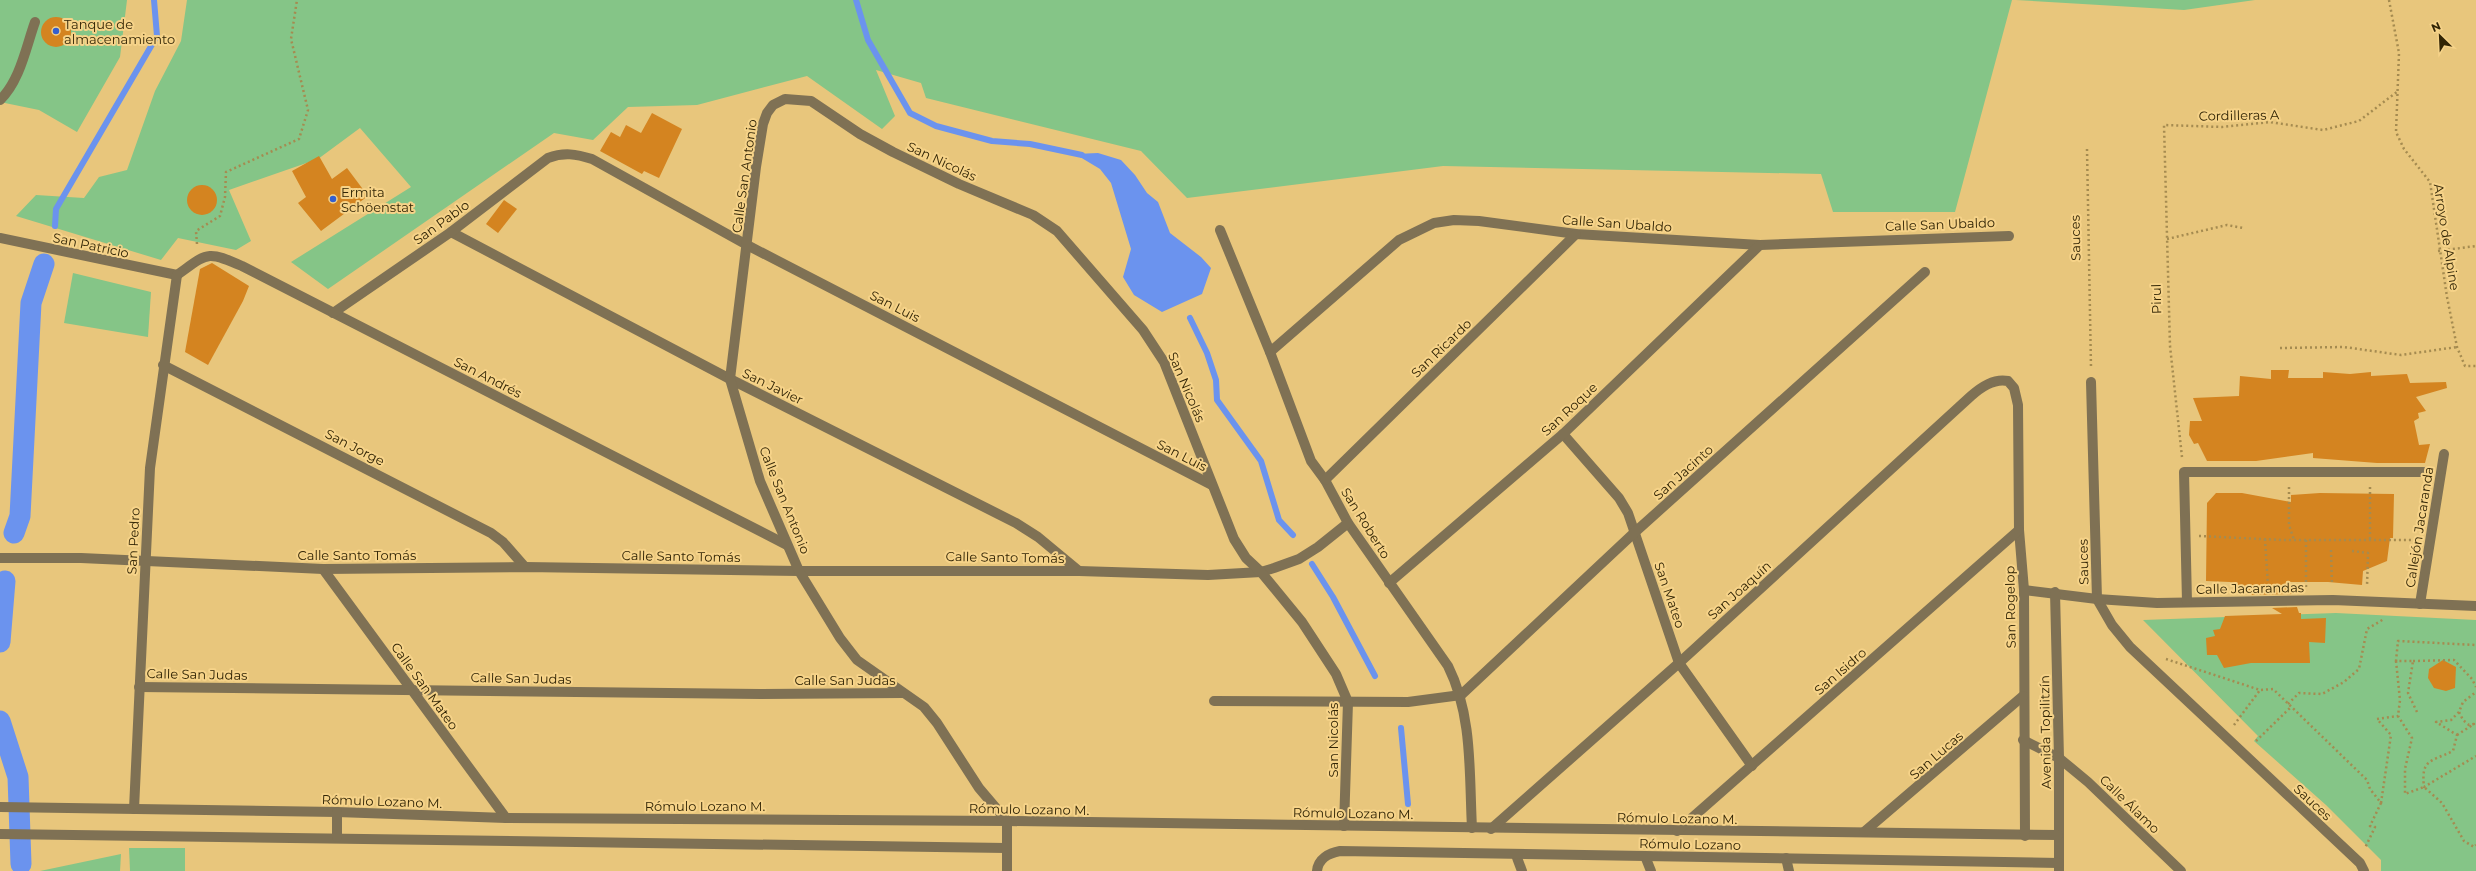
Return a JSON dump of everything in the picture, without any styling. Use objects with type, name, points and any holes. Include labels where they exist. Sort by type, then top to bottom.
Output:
[{"type":"street","points":[[0,100],[12,86],[35,22]]},
{"type":"street","name":"Calle San Antonio","points":[[785,99],[770,109],[763,124],[730,379],[760,481],[799,571],[819,607],[857,660],[924,707],[937,723],[979,788],[1007,821]]},
{"type":"street","name":"San Nicolás","points":[[785,99],[811,101],[860,134],[893,152],[959,184],[1033,215],[1057,231],[1143,330],[1164,362],[1234,539],[1246,558],[1261,572],[1320,649],[1336,674],[1348,702],[1344,826]]},
{"type":"street","name":"San Luis","points":[[565,154],[592,159],[747,245],[1212,485]]},
{"type":"street","name":"San Pablo","points":[[333,313],[451,232],[548,158],[565,154]]},
{"type":"street","name":"Calle San Ubaldo","points":[[1270,352],[1399,240],[1434,223],[1454,220],[1479,221],[1576,234],[1760,245],[1802,242],[2009,236]]},
{"type":"street","name":"San Roberto","points":[[1220,230],[1270,352],[1311,461],[1325,480],[1348,523],[1448,666],[1461,695],[1466,719],[1472,828]]},
{"type":"street","name":"San Javier","points":[[451,232],[730,379],[1016,523],[1038,537],[1079,571]]},
{"type":"street","name":"San Ricardo","points":[[1325,480],[1576,234]]},
{"type":"street","name":"San Patricio","points":[[0,238],[178,276]]},
{"type":"street","name":"San Roque","points":[[1389,583],[1563,434],[1760,245]]},
{"type":"street","name":"San Andrés","points":[[201,257],[212,254],[222,258],[787,544]]},
{"type":"street","points":[[178,276],[201,257]]},
{"type":"street","name":"San Jacinto","points":[[1461,695],[1634,533],[1925,272]]},
{"type":"street","name":"San Pedro","points":[[134,809],[150,468],[163,366],[178,276]]},
{"type":"street","name":"San Jorge","points":[[163,366],[491,533],[503,542],[525,567]]},
{"type":"street","name":"San Joaquín","points":[[1491,829],[1679,663],[1971,396],[1987,384],[2003,380],[2008,381]]},
{"type":"street","name":"San Rogelop","points":[[2008,381],[2014,388],[2018,405],[2019,530],[2024,590],[2023,740],[2025,836]]},
{"type":"street","name":"Sauces","points":[[2091,382],[2097,599],[2112,625],[2126,643],[2224,738],[2362,867]]},
{"type":"street","name":"San Mateo","points":[[1563,434],[1619,498],[1628,513],[1679,663],[1752,766]]},
{"type":"street","name":"Callejón Jacaranda","points":[[2420,604],[2444,454]]},
{"type":"street","points":[[2187,602],[2184,472],[2423,472]]},
{"type":"street","name":"Calle Santo Tomás","points":[[0,558],[146,561],[323,569],[525,567],[799,571],[1079,571],[1208,575],[1261,572],[1299,558],[1334,537],[1348,523]]},
{"type":"street","name":"San Isidro","points":[[1677,831],[2019,530]]},
{"type":"street","name":"Calle San Mateo","points":[[323,569],[506,818]]},
{"type":"street","name":"Calle Jacarandas","points":[[2024,590],[2055,592],[2097,599],[2157,603],[2333,600],[2476,606]]},
{"type":"street","name":"Avenida Topilitzín","points":[[2055,592],[2059,758],[2059,867]]},
{"type":"street","name":"Calle San Judas","points":[[139,686],[412,690],[903,693]]},
{"type":"street","points":[[1214,701],[1408,702],[1461,695]]},
{"type":"street","name":"San Lucas","points":[[1864,832],[2023,696]]},
{"type":"street","name":"Calle Álamo","points":[[2023,740],[2059,758],[2088,782],[2181,871]]},
{"type":"street","name":"Rómulo Lozano M.","points":[[0,807],[337,812],[506,818],[1007,821],[1491,829],[1864,832],[2025,836],[2058,835]]},
{"type":"street","points":[[337,812],[337,837]]},
{"type":"street","points":[[1007,821],[1007,871]]},
{"type":"street","points":[[0,834],[337,837],[1006,848]]},
{"type":"street","name":"Rómulo Lozano","points":[[1317,871],[1323,858],[1331,852],[1340,851],[1516,856],[1786,858],[2059,867]]},
{"type":"street","points":[[1516,856],[1522,871]]},
{"type":"street","points":[[1645,856],[1651,871]]},
{"type":"street","points":[[1786,858],[1789,871]]},
{"type":"path","points":[[201,257],[196,231],[220,216],[225,197],[226,172],[298,139],[308,110],[291,39],[297,0]]},
{"type":"path","name":"Arroyo de Alpine","points":[[2388,0],[2399,53],[2396,132],[2404,149],[2430,182],[2438,251],[2457,347],[2465,366],[2476,366]]},
{"type":"path","name":"Cordilleras A","points":[[2164,125],[2222,127],[2270,122],[2323,130],[2359,120],[2398,90]]},
{"type":"path","name":"Pirul","points":[[2164,125],[2170,346],[2184,472]]},
{"type":"path","name":"Sauces","points":[[2087,150],[2091,382]]},
{"type":"path","points":[[2167,239],[2227,225],[2243,228]]},
{"type":"path","points":[[2438,251],[2476,246]]},
{"type":"path","points":[[2280,348],[2344,347],[2401,355],[2457,347]]},
{"type":"path","points":[[2289,472],[2289,525],[2294,540]]},
{"type":"path","points":[[2370,472],[2370,540]]},
{"type":"path","points":[[2185,536],[2294,540],[2415,541],[2416,533]]},
{"type":"path","points":[[2265,539],[2269,601]]},
{"type":"path","points":[[2306,539],[2306,601]]},
{"type":"path","points":[[2331,550],[2333,600]]},
{"type":"path","points":[[2352,551],[2368,553],[2366,602]]},
{"type":"path","points":[[2288,704],[2299,693],[2322,694],[2344,682],[2359,669],[2368,629],[2381,619],[2388,618]]},
{"type":"path","points":[[2476,645],[2398,641],[2396,661],[2400,700],[2398,716],[2412,738],[2405,769],[2405,794],[2424,787],[2476,756]]},
{"type":"path","points":[[2159,656],[2260,690],[2273,689],[2367,780],[2370,789],[2381,803]]},
{"type":"path","points":[[2396,661],[2454,660],[2472,679],[2476,687]]},
{"type":"path","points":[[2413,661],[2408,693],[2417,712]]},
{"type":"path","points":[[2224,738],[2260,690]]},
{"type":"path","points":[[2457,735],[2436,722],[2451,720],[2459,712],[2463,702],[2476,692]]},
{"type":"path","points":[[2256,741],[2291,707]]},
{"type":"path","points":[[2459,712],[2463,720],[2469,725],[2474,724],[2457,735],[2453,751],[2426,763],[2422,771],[2424,787],[2442,803],[2464,841],[2474,847],[2476,845]]},
{"type":"path","points":[[2362,867],[2368,838],[2375,827],[2370,826],[2381,803],[2391,735],[2377,719],[2398,716]]},
{"type":"green space","points":[[0,0],[127,0],[120,57],[77,132],[39,110],[0,102]]},
{"type":"green space","points":[[187,0],[2012,0],[1955,212],[1833,212],[1821,174],[1443,166],[1187,198],[1141,151],[926,98],[921,83],[876,70],[895,116],[882,129],[807,76],[697,105],[628,107],[593,140],[554,133],[328,289],[291,262],[411,187],[360,128],[318,159],[229,190],[251,241],[236,250],[178,238],[161,260],[16,216],[36,195],[84,198],[99,177],[127,170],[155,91],[181,41]]},
{"type":"green space","points":[[2016,0],[2255,0],[2184,10]]},
{"type":"green space","points":[[73,273],[151,292],[148,337],[64,323]]},
{"type":"green space","points":[[2336,613],[2476,620],[2476,871],[2381,871],[2381,860],[2326,805],[2254,741],[2258,736],[2143,620]]},
{"type":"green space","points":[[129,848],[185,848],[185,871],[130,871]]},
{"type":"green space","points":[[121,854],[120,871],[40,871]]},
{"type":"water","points":[[1098,153],[1121,160],[1135,175],[1147,193],[1158,202],[1170,233],[1201,257],[1211,268],[1202,294],[1162,312],[1134,295],[1123,277],[1131,249],[1111,183],[1100,169],[1075,154]]},
{"type":"building","name":"Tanque de almacenamiento","points":[[56,17],[67,21],[71,32],[67,43],[56,47],[45,43],[41,32],[45,21]]},
{"type":"building","points":[[652,113],[682,129],[659,178],[644,171],[642,174],[600,151],[611,132],[620,137],[626,125],[641,133]]},
{"type":"building","name":"Ermita Schöenstat","points":[[319,156],[332,179],[347,168],[368,196],[321,231],[298,203],[306,197],[292,171]]},
{"type":"building","points":[[202,185],[212,190],[217,200],[212,210],[202,215],[192,210],[187,200],[192,190]]},
{"type":"building","points":[[504,200],[517,209],[498,233],[486,224]]},
{"type":"building","points":[[212,263],[249,286],[243,301],[208,365],[185,352],[200,269]]},
{"type":"building","points":[[2271,370],[2289,370],[2288,378],[2323,378],[2323,372],[2350,374],[2371,372],[2371,376],[2407,374],[2410,383],[2446,382],[2447,388],[2416,397],[2426,411],[2418,413],[2419,418],[2414,421],[2419,445],[2430,444],[2425,463],[2377,463],[2313,458],[2313,453],[2256,461],[2207,461],[2198,443],[2194,444],[2189,435],[2190,421],[2202,421],[2193,398],[2239,396],[2240,376],[2271,379]]},
{"type":"building","points":[[2216,493],[2242,493],[2291,502],[2291,495],[2320,493],[2394,494],[2393,538],[2390,538],[2387,561],[2363,571],[2362,585],[2328,582],[2288,582],[2292,594],[2252,595],[2230,582],[2206,581],[2207,503]]},
{"type":"building","points":[[2297,607],[2299,613],[2301,613],[2301,619],[2326,618],[2325,643],[2309,642],[2310,663],[2251,663],[2224,668],[2217,655],[2207,655],[2206,638],[2215,636],[2213,630],[2220,629],[2225,616],[2282,614],[2272,608]]},
{"type":"building","points":[[2443,660],[2456,667],[2455,688],[2446,691],[2434,688],[2428,678],[2429,669]]},
{"type":"waterway","points":[[55,226],[56,209],[157,36],[154,0]]},
{"type":"waterway","points":[[856,0],[868,40],[910,113],[936,126],[992,141],[1030,144],[1082,155]]},
{"type":"waterway","points":[[14,533],[20,516],[31,303],[44,264]]},
{"type":"waterway","points":[[1190,318],[1207,353],[1216,380],[1217,400],[1261,461],[1279,520],[1293,535]]},
{"type":"waterway","points":[[1312,564],[1333,597],[1375,676]]},
{"type":"waterway","points":[[0,642],[5,581]]},
{"type":"waterway","points":[[0,721],[18,777],[21,864]]},
{"type":"waterway","points":[[1401,728],[1408,804]]},
{"type":"waterway","points":[[21,864],[21,871]]},
{"type":"place","name":"Tanque de almacenamiento","points":[[56,31]]},
{"type":"place","name":"Ermita Schöenstat","points":[[333,199]]}]
